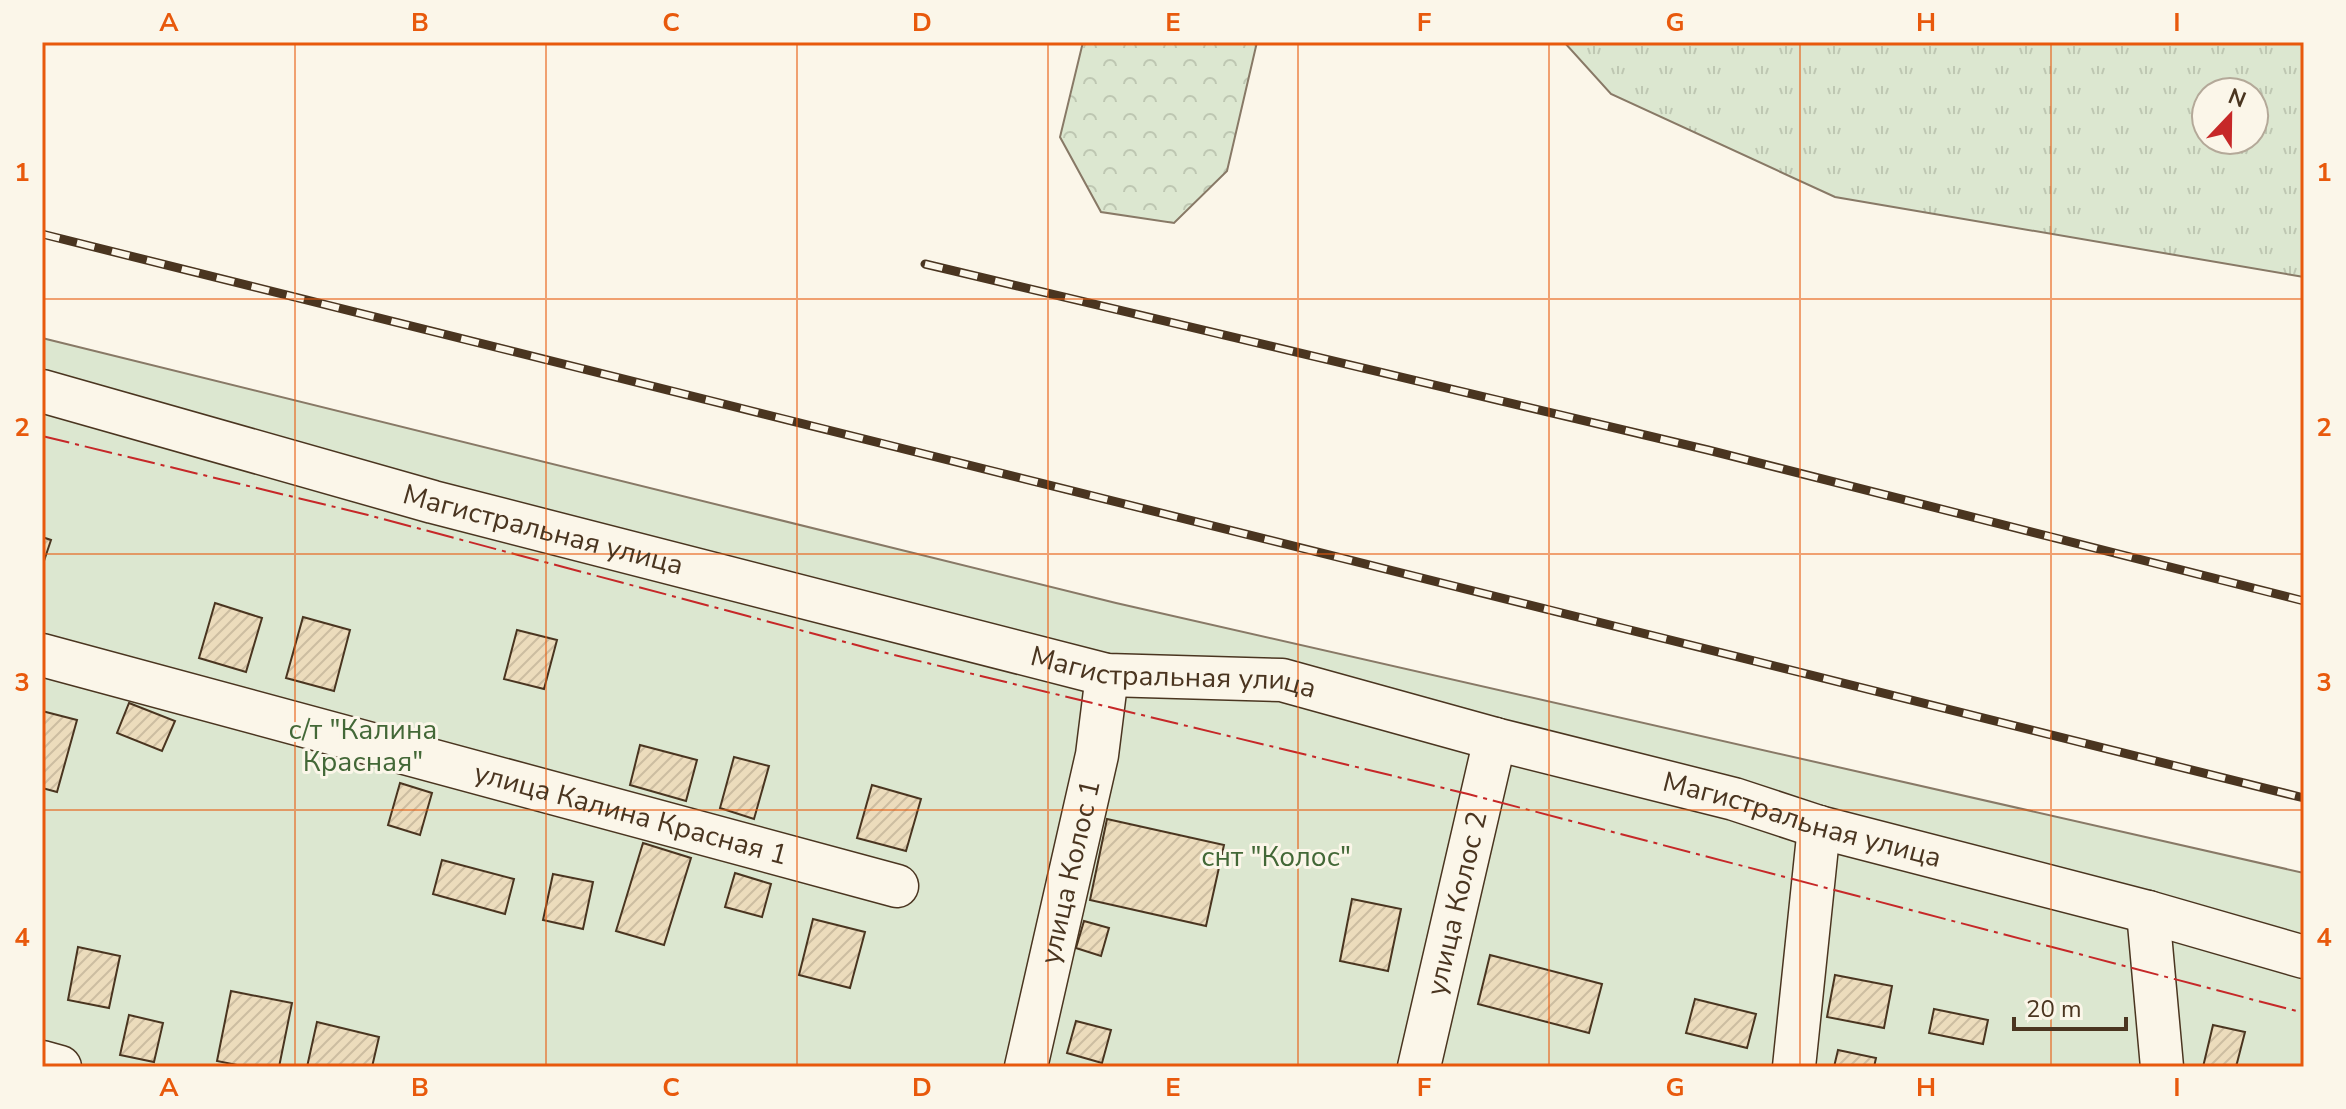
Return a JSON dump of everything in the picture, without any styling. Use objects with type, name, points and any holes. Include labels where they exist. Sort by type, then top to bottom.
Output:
[{"type":"street","name":"Магистральная улица","points":[[42,391],[433,502],[1107,675],[1282,680],[1495,739],[1734,799],[1819,827],[2148,912],[2304,957]]},
{"type":"street","name":"улица Калина Красная 1","points":[[42,655],[897,886]]},
{"type":"street","name":"улица Колос 1","points":[[1026,1067],[1097,755],[1107,675]]},
{"type":"street","name":"улица Колос 2","points":[[1419,1067],[1495,739]]},
{"type":"street","points":[[1794,1067],[1819,827]]},
{"type":"street","points":[[2148,912],[2162,1067]]},
{"type":"street","points":[[42,1062],[60,1067]]},
{"type":"green space","points":[[1083,42],[1257,42],[1227,171],[1174,223],[1101,212],[1060,137]]},
{"type":"green space","points":[[1564,42],[2304,42],[2304,277],[1835,197],[1611,94]]},
{"type":"green space","points":[[42,338],[1116,603],[2304,873],[2304,1067],[42,1067]]},
{"type":"building","points":[[42,537],[51,540],[42,567]]},
{"type":"building","points":[[215,603],[262,618],[246,672],[199,658]]},
{"type":"building","points":[[303,617],[350,630],[334,691],[286,678]]},
{"type":"building","points":[[517,630],[557,640],[544,689],[504,679]]},
{"type":"building","points":[[129,703],[175,721],[162,751],[117,733]]},
{"type":"building","points":[[42,711],[77,720],[57,792],[42,788]]},
{"type":"building","points":[[640,745],[697,760],[686,801],[630,785]]},
{"type":"building","points":[[734,757],[769,766],[754,819],[720,808]]},
{"type":"building","points":[[400,783],[432,793],[420,835],[388,825]]},
{"type":"building","points":[[872,785],[921,799],[906,851],[857,838]]},
{"type":"building","points":[[1107,819],[1224,845],[1206,926],[1090,900]]},
{"type":"building","points":[[643,843],[691,858],[664,945],[616,931]]},
{"type":"building","points":[[442,860],[514,879],[505,914],[433,894]]},
{"type":"building","points":[[735,873],[771,884],[762,917],[725,907]]},
{"type":"building","points":[[553,874],[593,882],[583,929],[543,920]]},
{"type":"building","points":[[1352,899],[1401,909],[1388,971],[1340,961]]},
{"type":"building","points":[[813,919],[865,932],[850,988],[799,975]]},
{"type":"building","points":[[1084,921],[1109,928],[1101,956],[1076,948]]},
{"type":"building","points":[[78,947],[120,956],[109,1008],[68,1000]]},
{"type":"building","points":[[1490,955],[1602,984],[1589,1033],[1478,1004]]},
{"type":"building","points":[[1835,975],[1892,986],[1884,1028],[1827,1017]]},
{"type":"building","points":[[231,991],[292,1003],[279,1067],[247,1067],[217,1061]]},
{"type":"building","points":[[1695,999],[1756,1014],[1747,1048],[1686,1033]]},
{"type":"building","points":[[1934,1009],[1988,1020],[1983,1044],[1929,1033]]},
{"type":"building","points":[[129,1015],[163,1023],[154,1062],[120,1055]]},
{"type":"building","points":[[1076,1021],[1111,1030],[1102,1063],[1067,1053]]},
{"type":"building","points":[[317,1022],[379,1037],[372,1067],[307,1067]]},
{"type":"building","points":[[2213,1025],[2245,1032],[2236,1067],[2203,1067]]},
{"type":"building","points":[[1838,1050],[1876,1058],[1874,1067],[1834,1067]]},
{"type":"railway","points":[[42,234],[2304,798]]},
{"type":"railway","points":[[925,264],[1708,450],[2304,601]]},
{"type":"power","points":[[42,436],[368,515],[890,654],[1468,794],[2304,1013]]},
{"type":"park label","name":"с/т \"Калина Красная\"","points":[[363,746]]},
{"type":"park label","name":"снт \"Колос\"","points":[[1276,857]]}]
